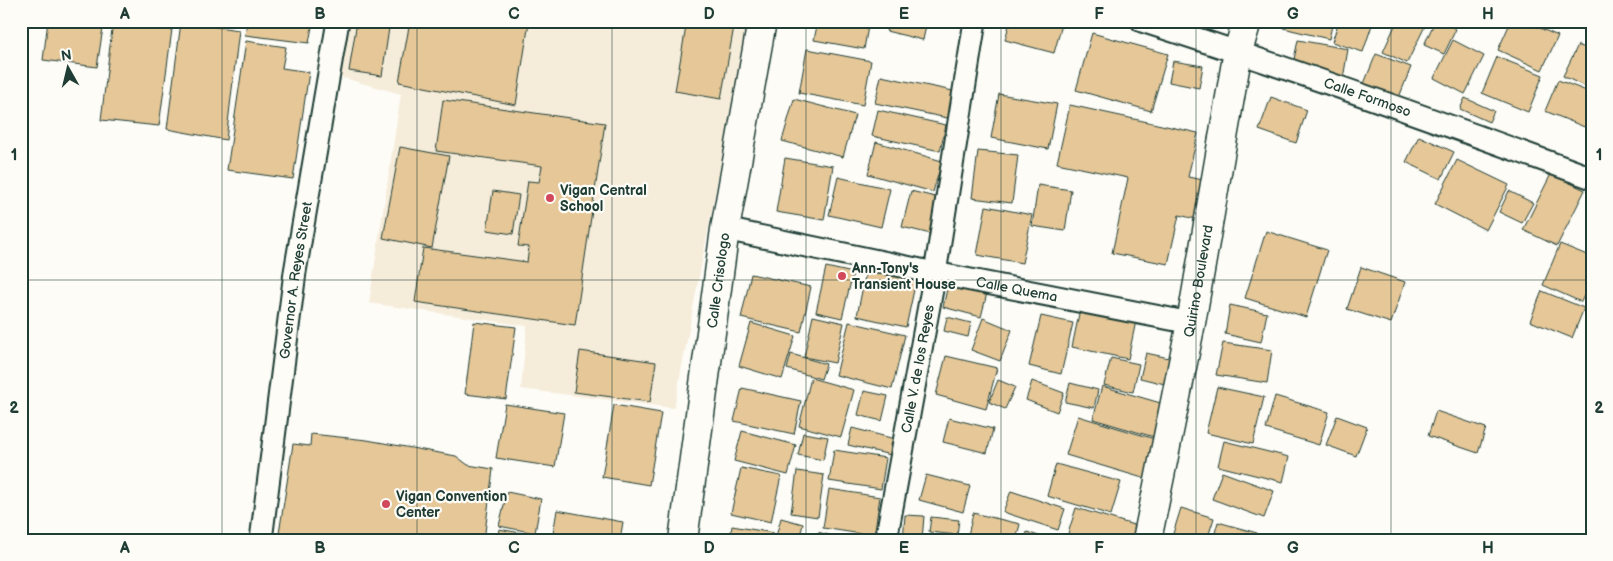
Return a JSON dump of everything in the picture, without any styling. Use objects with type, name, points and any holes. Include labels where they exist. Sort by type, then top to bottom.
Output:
[{"type":"main road","name":"Calle Crisologo","points":[[683,540],[725,229],[762,21]]},
{"type":"main road","name":"Quirino Boulevard","points":[[1147,540],[1192,323],[1238,52],[1247,21]]},
{"type":"street","name":"Governor A. Reyes Street","points":[[262,540],[294,272],[338,21]]},
{"type":"street","name":"Calle V. de los Reyes","points":[[886,540],[935,274],[974,21]]},
{"type":"street","name":"Calle Formoso","points":[[1142,21],[1238,52],[1592,178]]},
{"type":"street","name":"Calle Quema","points":[[725,229],[935,274],[1192,323]]},
{"type":"shaded area","name":"Vigan Central School","points":[[350,21],[748,21],[674,408],[521,389],[527,326],[369,303],[401,94],[340,77]]},
{"type":"building","points":[[48,21],[104,21],[97,67],[43,60]]},
{"type":"building","points":[[113,21],[173,22],[159,126],[101,120]]},
{"type":"building","points":[[247,21],[313,21],[309,43],[245,35]]},
{"type":"building","points":[[357,21],[390,21],[382,76],[349,71]]},
{"type":"building","points":[[410,21],[529,22],[516,105],[399,82]]},
{"type":"building","points":[[626,21],[658,21],[657,28]]},
{"type":"building","points":[[687,21],[735,21],[721,99],[675,91]]},
{"type":"building","points":[[818,21],[869,21],[864,49],[814,40]]},
{"type":"building","points":[[889,21],[927,21],[923,40],[886,31]]},
{"type":"building","points":[[1010,21],[1063,21],[1054,53],[1005,40]]},
{"type":"building","points":[[1285,21],[1333,21],[1329,39],[1283,28]]},
{"type":"building","points":[[1339,21],[1361,21],[1372,25],[1363,52],[1332,42]]},
{"type":"building","points":[[1397,21],[1427,22],[1407,63],[1383,52]]},
{"type":"building","points":[[1435,21],[1440,21],[1456,29],[1444,54],[1424,45]]},
{"type":"building","points":[[1511,21],[1524,21],[1558,36],[1542,70],[1498,50]]},
{"type":"building","points":[[181,22],[239,30],[226,140],[167,129]]},
{"type":"building","points":[[1092,33],[1168,54],[1151,111],[1076,90]]},
{"type":"building","points":[[1298,40],[1348,49],[1343,79],[1292,69]]},
{"type":"building","points":[[1453,40],[1484,56],[1465,94],[1434,78]]},
{"type":"building","points":[[246,41],[286,47],[282,68],[309,72],[293,179],[227,170]]},
{"type":"building","points":[[1578,45],[1592,51],[1592,90],[1563,76]]},
{"type":"building","points":[[807,49],[871,61],[863,105],[799,93]]},
{"type":"building","points":[[1376,54],[1411,67],[1396,105],[1361,91]]},
{"type":"building","points":[[1497,57],[1543,75],[1528,112],[1482,93]]},
{"type":"building","points":[[1173,61],[1203,66],[1199,88],[1169,82]]},
{"type":"building","points":[[881,76],[958,92],[952,119],[875,103]]},
{"type":"building","points":[[1558,80],[1592,93],[1592,130],[1545,111]]},
{"type":"building","points":[[999,94],[1057,104],[1048,149],[991,138]]},
{"type":"building","points":[[1271,97],[1307,110],[1296,143],[1259,130]]},
{"type":"building","points":[[1465,98],[1494,111],[1489,122],[1460,109]]},
{"type":"building","points":[[794,99],[855,115],[843,157],[782,141]]},
{"type":"building","points":[[443,100],[605,123],[575,325],[415,302],[423,248],[527,262],[529,247],[518,246],[528,181],[539,182],[542,166],[436,151]]},
{"type":"building","points":[[1070,105],[1198,133],[1188,177],[1208,181],[1200,220],[1179,215],[1168,264],[1112,253],[1128,178],[1057,163]]},
{"type":"building","points":[[878,110],[946,125],[940,151],[872,136]]},
{"type":"building","points":[[1419,136],[1454,152],[1441,179],[1406,162]]},
{"type":"building","points":[[876,142],[942,161],[933,192],[868,174]]},
{"type":"building","points":[[400,147],[449,156],[432,248],[383,238]]},
{"type":"building","points":[[978,151],[1018,155],[1012,203],[972,198]]},
{"type":"building","points":[[785,158],[833,166],[824,220],[776,212]]},
{"type":"building","points":[[1457,160],[1509,185],[1486,230],[1435,204]]},
{"type":"building","points":[[1551,174],[1585,190],[1557,246],[1523,230]]},
{"type":"building","points":[[838,177],[890,189],[881,227],[829,215]]},
{"type":"building","points":[[1038,185],[1071,190],[1065,231],[1032,226]]},
{"type":"building","points":[[493,191],[519,195],[513,234],[487,230]]},
{"type":"building","points":[[911,191],[943,199],[935,235],[902,227]]},
{"type":"building","points":[[1509,191],[1533,203],[1522,223],[1499,212]]},
{"type":"building","points":[[986,206],[1032,215],[1022,263],[977,255]]},
{"type":"building","points":[[1266,231],[1327,250],[1306,317],[1245,298]]},
{"type":"building","points":[[1560,244],[1592,257],[1592,278],[1581,302],[1543,285]]},
{"type":"building","points":[[867,266],[917,276],[906,327],[857,316]]},
{"type":"building","points":[[826,267],[853,273],[842,318],[816,312]]},
{"type":"building","points":[[1361,267],[1405,282],[1391,323],[1347,309]]},
{"type":"building","points":[[751,274],[811,287],[801,332],[741,318]]},
{"type":"building","points":[[949,280],[988,289],[981,317],[943,307]]},
{"type":"building","points":[[1542,291],[1584,308],[1572,338],[1530,321]]},
{"type":"building","points":[[1230,305],[1267,313],[1261,342],[1225,334]]},
{"type":"building","points":[[1080,309],[1136,321],[1128,359],[1072,347]]},
{"type":"building","points":[[813,316],[844,323],[835,363],[804,357]]},
{"type":"building","points":[[1041,316],[1073,323],[1061,374],[1029,366]]},
{"type":"building","points":[[947,317],[971,323],[968,337],[944,331]]},
{"type":"building","points":[[983,318],[1012,330],[1000,361],[971,350]]},
{"type":"building","points":[[474,322],[516,327],[506,399],[465,394]]},
{"type":"building","points":[[849,322],[905,335],[892,389],[836,375]]},
{"type":"building","points":[[751,323],[795,336],[782,379],[739,366]]},
{"type":"building","points":[[1223,343],[1272,350],[1267,383],[1216,375]]},
{"type":"building","points":[[580,351],[656,362],[650,402],[574,392]]},
{"type":"building","points":[[1146,353],[1178,360],[1173,386],[1140,378]]},
{"type":"building","points":[[791,354],[826,364],[821,379],[787,369]]},
{"type":"building","points":[[946,356],[997,368],[986,409],[936,395]]},
{"type":"building","points":[[1111,358],[1139,364],[1133,392],[1104,385]]},
{"type":"building","points":[[811,378],[854,390],[841,437],[799,426]]},
{"type":"building","points":[[998,380],[1015,387],[1005,409],[989,402]]},
{"type":"building","points":[[1032,381],[1064,393],[1057,412],[1026,400]]},
{"type":"building","points":[[1070,383],[1098,390],[1094,408],[1065,402]]},
{"type":"building","points":[[1102,386],[1164,404],[1154,437],[1093,419]]},
{"type":"building","points":[[1217,387],[1264,397],[1253,444],[1206,433]]},
{"type":"building","points":[[742,388],[801,401],[794,434],[734,421]]},
{"type":"building","points":[[864,391],[888,396],[882,421],[858,415]]},
{"type":"building","points":[[1275,396],[1329,412],[1319,445],[1266,429]]},
{"type":"building","points":[[505,404],[564,413],[555,467],[496,458]]},
{"type":"building","points":[[614,405],[661,413],[649,485],[602,477]]},
{"type":"building","points":[[1436,411],[1486,428],[1478,453],[1428,436]]},
{"type":"building","points":[[1078,416],[1158,440],[1146,479],[1066,455]]},
{"type":"building","points":[[1337,416],[1367,427],[1356,456],[1326,445]]},
{"type":"building","points":[[949,418],[993,429],[987,453],[943,442]]},
{"type":"building","points":[[852,428],[895,439],[891,455],[848,445]]},
{"type":"building","points":[[742,431],[796,445],[788,475],[734,461]]},
{"type":"building","points":[[803,433],[828,437],[823,460],[798,455]]},
{"type":"building","name":"Vigan Convention Center","points":[[311,434],[367,440],[456,456],[468,465],[493,469],[484,540],[278,540],[293,444],[310,446]]},
{"type":"building","points":[[1224,441],[1289,457],[1283,482],[1218,466]]},
{"type":"building","points":[[834,450],[886,458],[881,489],[829,481]]},
{"type":"building","points":[[1056,464],[1121,482],[1111,515],[1047,496]]},
{"type":"building","points":[[741,468],[781,476],[771,522],[731,513]]},
{"type":"building","points":[[797,471],[824,475],[818,517],[791,513]]},
{"type":"building","points":[[1222,472],[1274,491],[1264,518],[1212,499]]},
{"type":"building","points":[[926,475],[970,486],[963,512],[919,500]]},
{"type":"building","points":[[829,489],[880,497],[874,536],[823,528]]},
{"type":"building","points":[[1011,491],[1065,509],[1058,530],[1003,512]]},
{"type":"building","points":[[507,492],[541,499],[535,533],[499,526]]},
{"type":"building","points":[[1076,508],[1144,528],[1141,540],[1066,540]]},
{"type":"building","points":[[1181,508],[1214,518],[1207,540],[1171,540]]},
{"type":"building","points":[[557,510],[623,522],[620,540],[552,540]]},
{"type":"building","points":[[973,513],[1020,524],[1016,540],[967,540]]},
{"type":"building","points":[[905,515],[924,516],[922,540],[903,540]]},
{"type":"building","points":[[931,517],[959,520],[957,535],[929,532]]},
{"type":"building","points":[[781,518],[803,524],[799,540],[775,540]]},
{"type":"building","points":[[1218,522],[1257,533],[1255,540],[1213,540]]},
{"type":"building","points":[[732,526],[774,533],[773,540],[730,540]]},
{"type":"building","points":[[499,529],[537,536],[537,540],[497,540]]},
{"type":"building","points":[[818,532],[846,540],[816,540]]},
{"type":"building","points":[[1027,532],[1050,540],[1025,540]]},
{"type":"place","name":"Vigan Central School","points":[[550,198]]},
{"type":"place","name":"Ann-Tony's Transient House","points":[[842,276]]},
{"type":"place","name":"Vigan Convention Center","points":[[386,504]]}]
